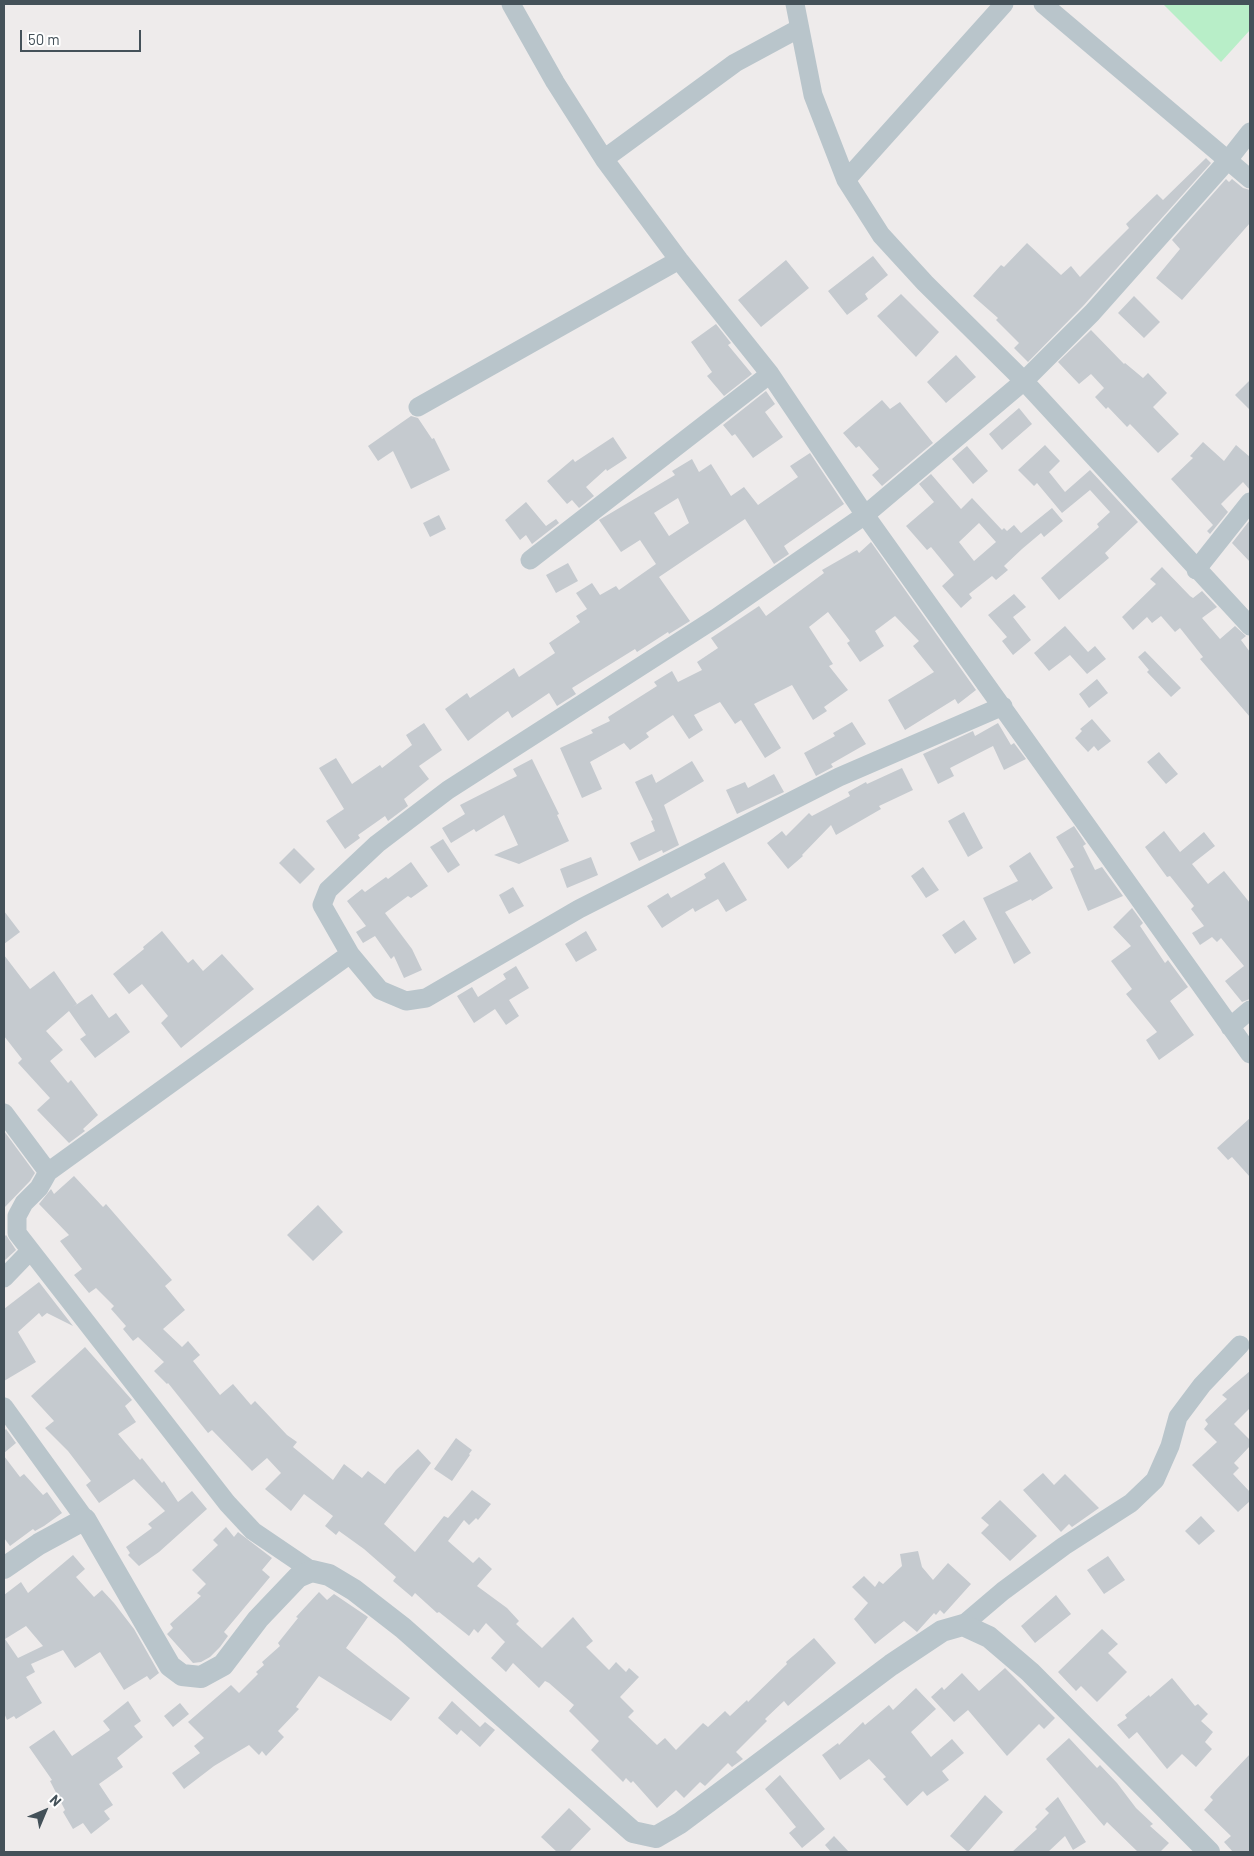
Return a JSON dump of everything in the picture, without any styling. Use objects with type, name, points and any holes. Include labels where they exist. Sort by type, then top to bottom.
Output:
[{"type":"street","points":[[511,4],[555,82],[604,159],[679,260],[770,374],[865,515],[1250,1054]]},
{"type":"street","points":[[795,4],[798,29],[812,95],[846,180],[881,235],[925,283],[1024,381],[1196,570],[1250,626]]},
{"type":"street","points":[[846,180],[1004,4]]},
{"type":"street","points":[[1043,4],[1250,179]]},
{"type":"street","points":[[604,159],[735,63],[798,29]]},
{"type":"street","points":[[1003,706],[839,777],[587,904],[426,998],[406,1001],[380,990],[350,954],[322,905],[328,890],[377,844],[448,790],[708,623],[865,515],[1024,381],[1092,313],[1228,160],[1250,132]]},
{"type":"street","points":[[418,407],[679,260]]},
{"type":"street","points":[[530,560],[770,374]]},
{"type":"street","points":[[1196,570],[1250,502]]},
{"type":"street","points":[[350,954],[48,1172],[39,1188],[24,1203],[17,1216],[17,1232],[227,1504],[253,1531],[312,1571],[329,1575],[354,1590],[403,1628],[633,1832],[656,1838],[680,1823],[891,1665],[942,1631],[963,1625],[1003,1591],[1064,1546],[1131,1503],[1155,1480],[1170,1446],[1178,1417],[1202,1385],[1240,1346]]},
{"type":"street","points":[[1230,1027],[1250,1010]]},
{"type":"street","points":[[4,1114],[48,1172]]},
{"type":"street","points":[[4,1278],[30,1251]]},
{"type":"street","points":[[4,1407],[85,1519],[170,1666],[182,1675],[201,1677],[223,1665],[258,1619],[298,1577],[312,1571]]},
{"type":"street","points":[[4,1568],[39,1544],[85,1519]]},
{"type":"street","points":[[963,1625],[989,1637],[1030,1672],[1209,1852]]},
{"type":"green space","points":[[1163,4],[1250,4],[1250,30],[1221,62]]},
{"type":"building","points":[[1206,158],[1211,163],[1084,305],[1028,362],[1014,348],[1019,343],[996,320],[998,318],[973,296],[1001,265],[1004,267],[1027,243],[1061,275],[1071,266],[1080,277],[1129,228],[1126,224],[1157,194],[1163,200]]},
{"type":"building","points":[[1226,179],[1229,182],[1232,179],[1243,188],[1250,190],[1250,223],[1182,300],[1156,278],[1180,249],[1172,240]]},
{"type":"building","points":[[873,256],[888,275],[865,294],[868,299],[847,315],[828,291]]},
{"type":"building","points":[[786,260],[809,288],[761,327],[738,300]]},
{"type":"building","points":[[901,294],[939,332],[916,357],[877,316]]},
{"type":"building","points":[[1134,296],[1160,322],[1144,338],[1118,313]]},
{"type":"building","points":[[716,324],[731,343],[728,345],[752,374],[724,396],[707,376],[712,372],[691,342]]},
{"type":"building","points":[[1091,330],[1124,364],[1143,378],[1148,373],[1167,393],[1153,407],[1179,434],[1158,453],[1130,424],[1127,427],[1108,407],[1106,409],[1095,397],[1104,388],[1091,374],[1079,384],[1058,362]]},
{"type":"building","points":[[956,355],[976,377],[946,403],[927,382]]},
{"type":"building","points":[[1250,380],[1250,410],[1235,395]]},
{"type":"building","points":[[766,391],[775,404],[765,412],[783,437],[753,458],[735,434],[732,436],[723,425]]},
{"type":"building","points":[[882,400],[890,409],[900,402],[933,443],[882,486],[872,475],[879,469],[859,446],[856,448],[843,433]]},
{"type":"building","points":[[1019,408],[1032,424],[1002,450],[989,434]]},
{"type":"building","points":[[411,416],[418,418],[432,439],[434,438],[450,470],[411,489],[393,451],[378,461],[368,446]]},
{"type":"building","points":[[613,437],[627,458],[607,471],[606,469],[586,487],[594,496],[579,508],[572,500],[567,504],[547,481],[573,459],[575,462]]},
{"type":"building","points":[[1203,442],[1224,461],[1236,445],[1250,457],[1250,490],[1243,482],[1221,504],[1228,512],[1210,534],[1207,531],[1213,525],[1171,479],[1193,458],[1190,456]]},
{"type":"building","points":[[1045,445],[1060,461],[1049,472],[1065,492],[1090,470],[1138,522],[1105,553],[1109,558],[1059,600],[1041,578],[1099,527],[1097,524],[1110,512],[1090,490],[1062,513],[1037,483],[1034,486],[1018,470]]},
{"type":"building","points":[[967,446],[988,471],[973,484],[952,459]]},
{"type":"building","points":[[810,453],[844,504],[784,546],[789,554],[774,564],[745,519],[659,577],[690,621],[669,634],[668,632],[637,652],[635,649],[572,688],[576,694],[557,706],[549,693],[512,718],[508,711],[468,741],[445,709],[467,693],[470,698],[514,668],[519,677],[555,653],[549,643],[580,622],[576,616],[587,609],[576,593],[592,583],[600,595],[616,586],[619,590],[656,564],[640,540],[621,552],[599,520],[675,475],[672,471],[692,459],[699,472],[711,464],[731,496],[744,487],[758,505],[798,477],[790,466]],"holes":[[[678,498],[689,523],[669,536],[654,513]]]},
{"type":"building","points":[[931,474],[961,509],[972,498],[1002,530],[1004,528],[1007,531],[1014,525],[1021,533],[1052,508],[1063,521],[1044,537],[1041,533],[1022,549],[1004,566],[1008,570],[996,580],[992,576],[969,594],[972,598],[961,608],[942,586],[954,575],[931,547],[927,550],[906,526],[934,502],[919,484]],"holes":[[[979,523],[996,542],[974,561],[959,542]]]},
{"type":"building","points":[[526,502],[546,526],[556,519],[559,523],[532,544],[526,535],[520,540],[505,520]]},
{"type":"building","points":[[439,515],[446,529],[430,537],[423,523]]},
{"type":"building","points":[[1250,520],[1250,562],[1232,543]]},
{"type":"building","points":[[871,542],[976,690],[958,704],[955,699],[905,730],[888,700],[934,672],[913,646],[919,641],[895,616],[875,631],[884,646],[860,662],[847,643],[850,641],[828,612],[809,627],[833,664],[829,666],[848,690],[824,707],[827,711],[813,720],[792,685],[754,704],[781,748],[765,758],[741,720],[735,724],[720,702],[694,715],[703,730],[689,739],[673,715],[646,733],[649,737],[630,750],[624,743],[590,762],[602,789],[582,798],[560,748],[593,733],[591,730],[610,721],[608,717],[657,686],[654,682],[672,671],[678,682],[702,670],[697,662],[718,648],[711,638],[759,606],[766,616],[824,573],[822,570],[857,550],[859,553]]},
{"type":"building","points":[[568,563],[578,581],[556,593],[546,575]]},
{"type":"building","points":[[1162,567],[1190,596],[1193,598],[1202,591],[1217,607],[1202,618],[1220,639],[1235,626],[1246,636],[1241,640],[1250,652],[1250,717],[1200,659],[1203,657],[1180,628],[1175,632],[1161,616],[1152,623],[1147,617],[1133,630],[1122,617],[1156,584],[1150,579]]},
{"type":"building","points":[[1014,594],[1026,607],[1013,617],[1031,640],[1013,655],[1002,641],[1007,637],[988,615]]},
{"type":"building","points":[[1065,626],[1088,652],[1095,646],[1106,659],[1087,674],[1070,655],[1049,671],[1034,653]]},
{"type":"building","points":[[1145,651],[1181,688],[1171,697],[1147,672],[1149,670],[1138,657]]},
{"type":"building","points":[[1097,679],[1108,693],[1089,708],[1079,694]]},
{"type":"building","points":[[1092,719],[1111,741],[1098,751],[1094,746],[1088,752],[1075,738],[1082,731],[1080,729]]},
{"type":"building","points":[[852,722],[866,744],[831,764],[833,767],[816,776],[804,753],[835,736],[833,733]]},
{"type":"building","points":[[424,723],[442,750],[419,766],[429,779],[404,799],[408,806],[388,821],[385,816],[358,835],[360,838],[345,849],[326,821],[344,809],[319,768],[336,758],[352,784],[380,765],[382,768],[412,745],[406,735]]},
{"type":"building","points":[[998,723],[1011,745],[1014,743],[1026,759],[1004,770],[993,746],[950,768],[954,776],[938,784],[923,754],[973,731],[975,736]]},
{"type":"building","points":[[1159,752],[1178,774],[1166,784],[1147,762]]},
{"type":"building","points":[[532,759],[559,814],[557,815],[569,841],[519,864],[494,855],[518,845],[504,815],[476,832],[474,829],[451,843],[442,828],[465,814],[460,805],[517,776],[513,769]]},
{"type":"building","points":[[692,761],[704,781],[664,805],[679,845],[663,853],[662,850],[639,861],[630,843],[655,831],[651,821],[653,820],[635,782],[652,774],[656,783]]},
{"type":"building","points":[[902,768],[913,790],[879,806],[881,809],[836,835],[831,825],[803,856],[788,869],[767,843],[782,831],[786,836],[809,813],[812,816],[850,796],[848,792],[866,782],[867,784]]},
{"type":"building","points":[[774,774],[784,792],[737,814],[726,790],[745,782],[748,788]]},
{"type":"building","points":[[964,812],[983,848],[968,857],[948,821]]},
{"type":"building","points":[[1074,826],[1086,844],[1083,846],[1095,870],[1102,867],[1123,896],[1088,911],[1070,869],[1074,867],[1056,837]]},
{"type":"building","points":[[1164,831],[1180,852],[1204,832],[1215,846],[1192,864],[1208,884],[1224,871],[1250,903],[1250,999],[1242,1002],[1225,981],[1244,966],[1221,938],[1217,942],[1212,937],[1200,945],[1192,933],[1204,926],[1191,909],[1194,906],[1170,876],[1167,877],[1145,847]]},
{"type":"building","points":[[443,839],[460,865],[448,873],[430,847]]},
{"type":"building","points":[[294,848],[315,869],[300,884],[279,863]]},
{"type":"building","points":[[1030,852],[1053,888],[1032,901],[1031,899],[1005,912],[1031,953],[1014,964],[983,898],[1018,881],[1009,866]]},
{"type":"building","points":[[591,857],[598,875],[567,888],[560,869]]},
{"type":"building","points":[[411,862],[428,886],[411,898],[408,896],[385,913],[412,949],[422,970],[404,978],[394,956],[391,959],[375,936],[363,943],[356,932],[366,926],[347,901],[362,889],[365,892],[386,877],[388,879]]},
{"type":"building","points":[[724,862],[747,900],[726,912],[718,899],[695,912],[693,908],[662,928],[647,906],[668,893],[671,898],[706,878],[704,874]]},
{"type":"building","points":[[923,867],[939,890],[926,898],[911,876]]},
{"type":"building","points":[[513,887],[524,906],[509,914],[499,895]]},
{"type":"building","points":[[1132,908],[1143,923],[1140,926],[1165,963],[1168,960],[1188,987],[1170,1001],[1194,1035],[1159,1060],[1146,1040],[1157,1032],[1126,994],[1132,989],[1111,961],[1131,946],[1113,927]]},
{"type":"building","points":[[4,911],[20,932],[4,944]]},
{"type":"building","points":[[964,920],[977,939],[955,954],[942,935]]},
{"type":"building","points":[[162,931],[188,963],[193,959],[203,971],[222,954],[254,989],[181,1048],[161,1023],[168,1016],[142,984],[129,994],[113,974],[144,949],[143,947]]},
{"type":"building","points":[[586,931],[597,950],[576,962],[565,944]]},
{"type":"building","points":[[4,955],[30,989],[54,971],[77,1004],[73,1007],[92,994],[109,1018],[116,1013],[130,1032],[95,1058],[80,1039],[86,1035],[69,1011],[46,1031],[63,1050],[50,1061],[68,1083],[71,1080],[98,1115],[83,1129],[85,1131],[69,1143],[37,1110],[50,1098],[18,1063],[22,1059],[4,1036]]},
{"type":"building","points":[[516,966],[529,988],[509,1000],[519,1016],[506,1025],[495,1009],[474,1023],[457,996],[472,987],[478,997],[506,979],[503,974]]},
{"type":"building","points":[[1250,1118],[1250,1177],[1232,1157],[1228,1160],[1217,1148]]},
{"type":"building","points":[[4,1131],[35,1173],[30,1181],[4,1208]]},
{"type":"building","points":[[74,1176],[103,1207],[106,1204],[172,1280],[165,1286],[185,1310],[163,1329],[182,1347],[188,1341],[200,1355],[193,1361],[220,1395],[233,1384],[251,1405],[255,1401],[287,1435],[297,1442],[293,1447],[333,1480],[344,1464],[362,1478],[368,1471],[385,1484],[396,1470],[418,1449],[431,1463],[384,1524],[415,1552],[444,1516],[448,1518],[472,1490],[491,1504],[478,1520],[476,1518],[469,1525],[464,1520],[448,1541],[473,1563],[479,1557],[492,1569],[477,1586],[507,1608],[519,1621],[516,1624],[542,1648],[573,1617],[593,1641],[586,1647],[609,1670],[616,1662],[626,1672],[629,1668],[639,1677],[620,1697],[634,1711],[628,1717],[657,1745],[665,1738],[676,1750],[703,1723],[708,1727],[725,1711],[730,1716],[747,1700],[748,1702],[787,1664],[786,1662],[814,1638],[836,1663],[788,1706],[784,1701],[765,1719],[767,1721],[736,1752],[743,1759],[732,1767],[728,1763],[705,1786],[700,1782],[684,1798],[676,1790],[657,1808],[633,1781],[631,1783],[626,1778],[623,1782],[591,1750],[599,1741],[569,1711],[574,1705],[549,1683],[545,1681],[539,1688],[513,1663],[506,1672],[491,1658],[505,1642],[486,1623],[478,1633],[474,1629],[469,1636],[439,1612],[437,1613],[415,1593],[412,1597],[393,1581],[396,1577],[364,1549],[339,1531],[336,1535],[325,1526],[333,1516],[304,1494],[291,1511],[265,1489],[281,1473],[267,1458],[252,1471],[212,1430],[208,1433],[168,1383],[154,1371],[164,1362],[138,1337],[133,1341],[123,1329],[126,1326],[111,1309],[114,1306],[96,1288],[89,1293],[74,1275],[82,1269],[60,1241],[69,1235],[39,1204],[51,1189],[54,1194]]},
{"type":"building","points":[[318,1205],[343,1232],[313,1261],[287,1235]]},
{"type":"building","points":[[6,1235],[16,1250],[4,1261],[4,1237]]},
{"type":"building","points":[[39,1282],[73,1326],[47,1313],[42,1317],[39,1313],[18,1332],[36,1362],[4,1381],[4,1309]]},
{"type":"building","points":[[85,1347],[132,1400],[125,1406],[136,1422],[118,1434],[140,1460],[142,1458],[162,1483],[164,1481],[178,1502],[192,1491],[207,1509],[159,1552],[139,1566],[128,1555],[130,1553],[126,1547],[152,1528],[148,1524],[165,1511],[134,1479],[99,1503],[86,1485],[91,1481],[68,1451],[45,1428],[54,1421],[31,1396]]},
{"type":"building","points":[[1250,1371],[1250,1408],[1234,1424],[1250,1440],[1250,1446],[1234,1463],[1239,1468],[1233,1474],[1250,1492],[1250,1501],[1238,1512],[1192,1465],[1217,1442],[1204,1429],[1208,1424],[1205,1420],[1227,1399],[1222,1395]]},
{"type":"building","points":[[6,1429],[16,1443],[4,1453],[4,1431]]},
{"type":"building","points":[[456,1438],[472,1450],[452,1481],[434,1469]]},
{"type":"building","points":[[4,1456],[20,1477],[24,1474],[43,1495],[47,1492],[62,1513],[35,1531],[33,1529],[10,1546],[4,1538]]},
{"type":"building","points":[[1043,1473],[1054,1485],[1065,1474],[1099,1508],[1072,1527],[1069,1524],[1061,1532],[1023,1490]]},
{"type":"building","points":[[1000,1500],[1037,1536],[1010,1561],[981,1533],[989,1525],[981,1518]]},
{"type":"building","points":[[1201,1516],[1215,1531],[1199,1545],[1185,1531]]},
{"type":"building","points":[[226,1527],[234,1537],[238,1532],[272,1558],[262,1570],[270,1577],[224,1632],[228,1636],[220,1647],[210,1657],[201,1662],[193,1663],[167,1634],[173,1628],[170,1624],[201,1596],[197,1593],[206,1584],[192,1570],[218,1545],[213,1540]]},
{"type":"building","points":[[918,1551],[922,1567],[933,1580],[948,1563],[971,1584],[944,1614],[940,1610],[936,1615],[934,1613],[917,1632],[904,1621],[875,1644],[854,1619],[868,1603],[852,1587],[864,1576],[875,1587],[879,1581],[883,1584],[902,1566],[900,1554]]},
{"type":"building","points":[[73,1555],[85,1569],[76,1577],[94,1597],[102,1590],[114,1603],[134,1629],[159,1673],[150,1680],[147,1676],[124,1690],[100,1652],[75,1668],[63,1650],[31,1664],[35,1672],[26,1677],[42,1703],[16,1719],[14,1716],[7,1720],[4,1713],[4,1595],[21,1582],[28,1593]],"holes":[[[26,1626],[43,1646],[18,1658],[5,1639]]]},
{"type":"building","points":[[1108,1556],[1125,1580],[1104,1594],[1087,1570]]},
{"type":"building","points":[[319,1592],[327,1600],[334,1594],[368,1617],[346,1648],[410,1698],[391,1721],[319,1676],[296,1707],[299,1709],[278,1731],[284,1737],[266,1756],[262,1751],[259,1755],[249,1745],[214,1766],[184,1789],[172,1773],[200,1753],[194,1746],[204,1738],[188,1722],[231,1685],[239,1693],[258,1674],[256,1672],[264,1665],[262,1662],[280,1646],[278,1643],[298,1618],[296,1617]]},
{"type":"building","points":[[1056,1595],[1071,1614],[1035,1643],[1021,1626]]},
{"type":"building","points":[[1102,1629],[1118,1644],[1108,1653],[1127,1672],[1097,1702],[1081,1686],[1076,1691],[1058,1672]]},
{"type":"building","points":[[1005,1668],[1055,1718],[1044,1729],[1039,1724],[1007,1756],[968,1710],[954,1722],[931,1697],[942,1687],[944,1690],[962,1673],[979,1691]]},
{"type":"building","points":[[1172,1678],[1195,1706],[1198,1704],[1208,1714],[1201,1721],[1213,1732],[1205,1742],[1212,1749],[1196,1767],[1182,1754],[1167,1769],[1137,1732],[1129,1739],[1117,1725],[1127,1718],[1125,1715]]},
{"type":"building","points":[[916,1688],[936,1709],[911,1732],[931,1757],[952,1739],[964,1753],[942,1771],[949,1780],[927,1796],[923,1791],[907,1806],[883,1779],[886,1777],[869,1759],[840,1780],[822,1755],[838,1743],[839,1745],[863,1722],[865,1725],[889,1705],[893,1710]]},
{"type":"building","points":[[128,1701],[141,1721],[134,1726],[143,1737],[117,1758],[123,1767],[99,1784],[113,1805],[104,1811],[110,1819],[91,1834],[83,1823],[73,1829],[63,1812],[65,1810],[50,1781],[52,1780],[29,1747],[54,1730],[72,1756],[110,1730],[103,1721]]},
{"type":"building","points":[[452,1701],[480,1727],[485,1722],[495,1730],[480,1747],[461,1730],[457,1735],[438,1718]]},
{"type":"building","points":[[180,1703],[189,1714],[173,1727],[164,1716]]},
{"type":"building","points":[[1069,1738],[1097,1768],[1100,1765],[1136,1808],[1153,1824],[1150,1826],[1169,1843],[1160,1852],[1138,1852],[1107,1822],[1104,1826],[1046,1759]]},
{"type":"building","points":[[1250,1754],[1250,1852],[1233,1852],[1224,1842],[1231,1836],[1204,1810],[1213,1800],[1210,1797]]},
{"type":"building","points":[[780,1775],[825,1829],[802,1848],[789,1833],[796,1827],[765,1789]]},
{"type":"building","points":[[985,1795],[1003,1812],[968,1852],[950,1836]]},
{"type":"building","points":[[1058,1797],[1086,1842],[1073,1850],[1065,1836],[1048,1852],[1012,1852],[1037,1829],[1035,1827],[1049,1813],[1045,1809]]},
{"type":"building","points":[[569,1808],[591,1829],[569,1852],[557,1852],[541,1837]]},
{"type":"building","points":[[834,1836],[849,1852],[831,1852],[825,1845]]}]
